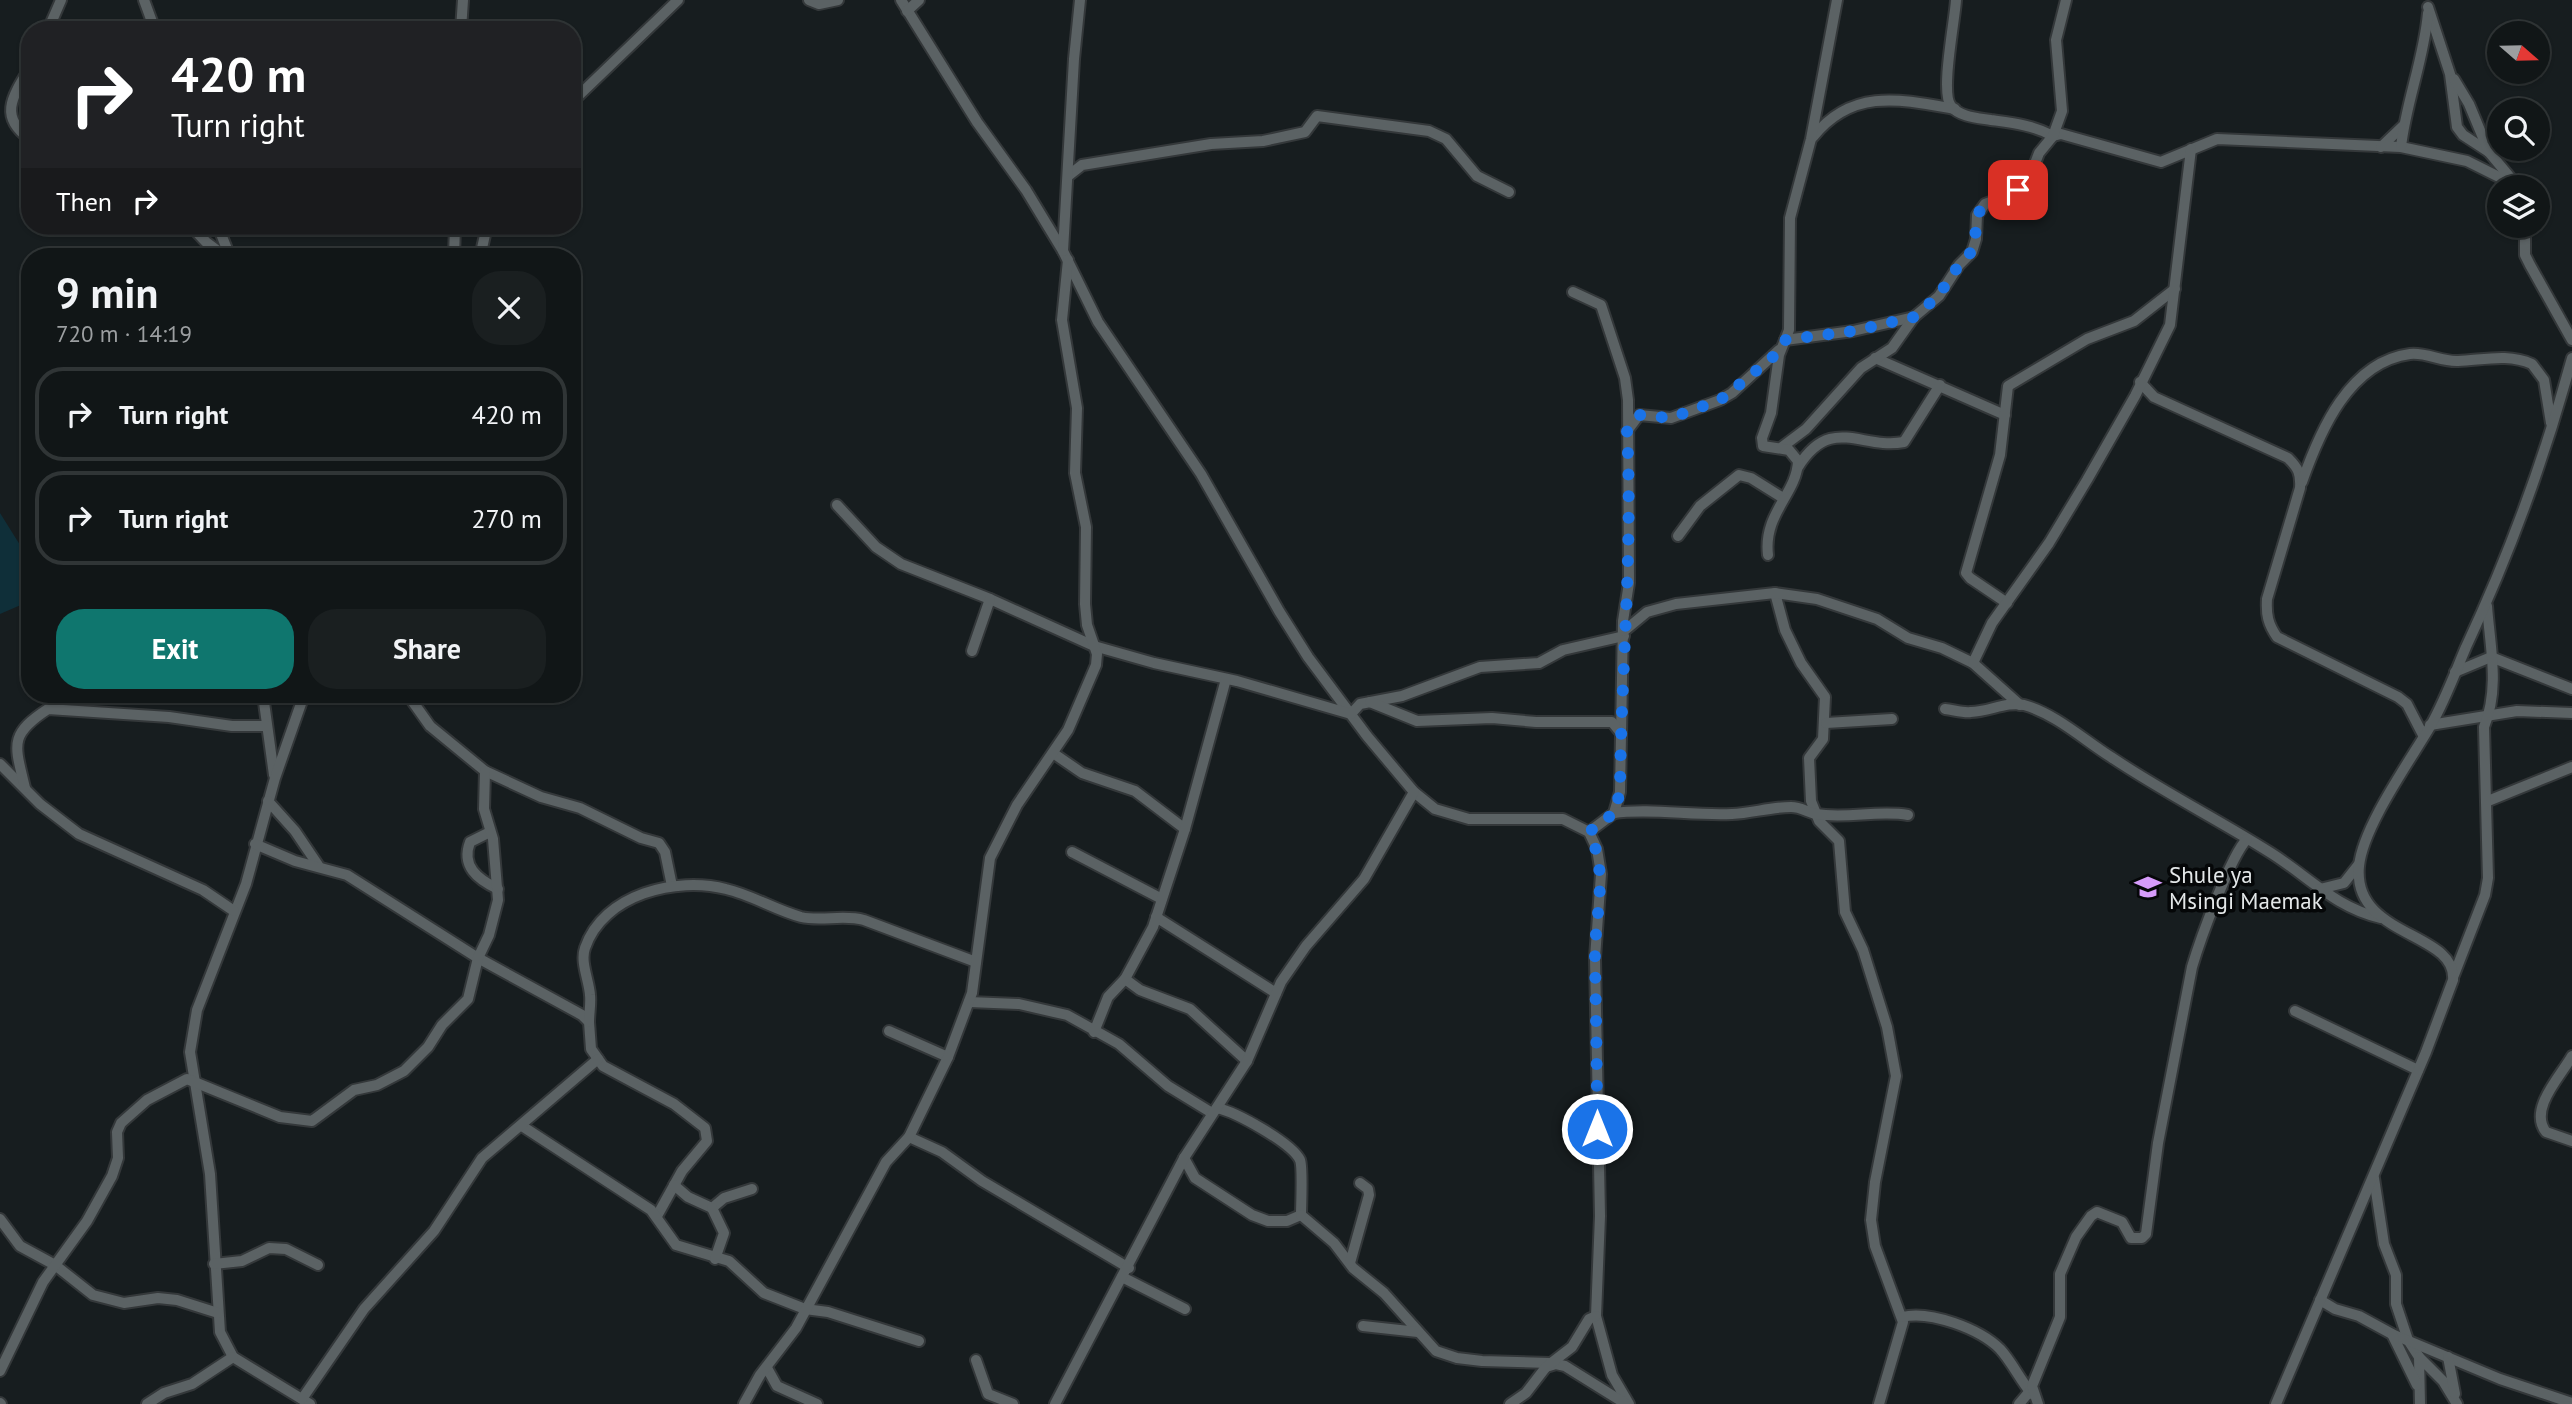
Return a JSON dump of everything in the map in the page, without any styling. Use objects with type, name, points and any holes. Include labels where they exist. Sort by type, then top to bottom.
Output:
[{"type":"street","points":[[52,21],[61,0]]},
{"type":"street","points":[[144,0],[152,21]]},
{"type":"street","points":[[462,21],[463,0]]},
{"type":"street","points":[[581,93],[678,0]]},
{"type":"street","points":[[808,0],[819,4],[838,0]]},
{"type":"street","points":[[901,0],[1065,256],[1098,322],[1201,474],[1227,525],[1308,657],[1415,792],[1435,809],[1469,819],[1563,819],[1589,832],[1597,849],[1601,874],[1595,958],[1600,1216],[1596,1316],[1612,1375],[1628,1404]]},
{"type":"street","points":[[908,11],[919,0]]},
{"type":"street","points":[[744,1404],[767,1368],[789,1341],[886,1163],[909,1137],[948,1056],[969,1002],[990,858],[1017,805],[1053,753],[1088,688],[1097,660],[1085,604],[1086,527],[1075,473],[1075,390],[1062,320],[1073,60],[1080,0]]},
{"type":"street","points":[[1837,0],[1811,139],[1790,218],[1789,330],[1783,344],[1771,413],[1762,438],[1766,447],[1782,447],[1806,429],[1837,392],[1875,358],[1892,348],[1914,317],[1938,296],[1972,251],[1980,209],[1990,200],[2006,196],[2028,181],[2039,153],[2053,136],[2062,111],[2056,40],[2066,0]]},
{"type":"street","points":[[1955,109],[1947,99],[1947,88],[1956,0]]},
{"type":"street","points":[[2428,3],[2450,74],[2457,127],[2463,135],[2487,151]]},
{"type":"street","points":[[2402,147],[2404,125],[2425,48],[2428,3]]},
{"type":"street","points":[[2450,74],[2469,104],[2487,147]]},
{"type":"street","points":[[21,81],[4,105],[2,114],[7,127],[21,134]]},
{"type":"street","points":[[1811,139],[1838,113],[1870,100],[1891,99],[1955,109],[1980,118],[2038,128],[2053,136],[2061,134],[2153,162],[2172,158],[2217,139],[2402,147],[2467,161],[2494,175]]},
{"type":"street","points":[[1068,176],[1082,165],[1211,144],[1263,141],[1305,132],[1317,116],[1333,120],[1344,118],[1405,126],[1441,136],[1477,176],[1509,192]]},
{"type":"street","points":[[2381,147],[2404,125]]},
{"type":"street","points":[[1973,663],[1992,623],[2049,543],[2170,325],[2191,149]]},
{"type":"street","points":[[202,235],[217,248]]},
{"type":"street","points":[[2521,238],[2525,255],[2572,340]]},
{"type":"street","points":[[2525,238],[2525,255]]},
{"type":"street","points":[[2007,603],[1966,573],[2000,455],[2008,386],[2087,339],[2134,321],[2175,289]]},
{"type":"street","points":[[1573,292],[1598,302],[1608,322],[1625,378],[1627,431],[1629,577],[1624,633],[1620,792],[1614,813],[1589,832]]},
{"type":"street","points":[[1627,431],[1639,415],[1671,418],[1720,400],[1732,393],[1783,344],[1914,317]]},
{"type":"street","points":[[2423,735],[2407,704],[2399,697],[2277,637],[2270,627],[2266,615],[2267,599],[2300,488],[2322,435],[2360,376],[2372,366],[2410,354],[2456,361],[2502,357],[2532,363],[2544,380],[2552,428]]},
{"type":"street","points":[[1875,358],[2005,415]]},
{"type":"street","points":[[2320,889],[2344,883],[2359,864],[2373,827],[2430,725],[2512,547],[2552,428],[2572,358]]},
{"type":"street","points":[[2140,382],[2154,397],[2288,458],[2300,472],[2300,488]]},
{"type":"street","points":[[1797,461],[1814,446],[1840,437],[1904,442],[1940,385]]},
{"type":"street","points":[[1768,555],[1768,529],[1783,498],[1806,429]]},
{"type":"street","points":[[1782,447],[1797,461]]},
{"type":"street","points":[[1678,536],[1700,506],[1739,475],[1751,478],[1783,498]]},
{"type":"street","points":[[837,505],[876,547],[901,564],[990,599],[1094,646],[1154,663],[1226,678],[1351,714]]},
{"type":"street","points":[[1351,714],[1360,704],[1402,696],[1472,669],[1539,663],[1563,650],[1624,633],[1647,612],[1658,607],[1775,593],[1839,604],[1877,619],[1908,638],[1942,648],[1973,663],[2020,705],[2065,726],[2136,775],[2247,839],[2348,908],[2382,919]]},
{"type":"street","points":[[1775,593],[1786,630],[1801,663],[1823,690],[1826,723],[1822,742],[1809,758],[1811,801],[1815,814]]},
{"type":"street","points":[[972,651],[990,599]]},
{"type":"street","points":[[2276,1404],[2418,1070],[2487,885],[2488,801],[2484,727],[2490,716],[2495,687],[2487,603]]},
{"type":"street","points":[[2455,672],[2491,657],[2572,689]]},
{"type":"street","points":[[1094,1032],[1108,997],[1125,979],[1156,917],[1160,898],[1185,829],[1226,678]]},
{"type":"street","points":[[1370,702],[1417,722],[1492,718],[1536,722],[1595,721],[1612,722],[1620,732]]},
{"type":"street","points":[[264,703],[275,778]]},
{"type":"street","points":[[301,703],[275,778],[246,884],[233,911],[194,1021],[190,1052],[192,1081],[210,1174],[220,1332],[233,1357],[306,1402],[364,1309],[435,1231],[472,1169],[510,1130],[522,1126],[577,1074],[598,1059]]},
{"type":"street","points":[[414,703],[430,726],[485,771],[541,797],[580,808],[641,838],[659,842],[665,852],[672,886]]},
{"type":"street","points":[[1945,709],[1973,713],[2020,705]]},
{"type":"street","points":[[25,788],[15,745],[18,734],[48,709],[157,716],[232,726],[267,726]]},
{"type":"street","points":[[2430,725],[2538,710],[2572,713]]},
{"type":"street","points":[[1826,723],[1892,719]]},
{"type":"street","points":[[1053,753],[1082,773],[1135,791],[1185,829]]},
{"type":"street","points":[[0,764],[79,834],[202,890],[233,911]]},
{"type":"street","points":[[2488,801],[2572,768]]},
{"type":"street","points":[[0,1371],[40,1287],[87,1221],[112,1176],[118,1158],[117,1132],[125,1118],[177,1082],[192,1081],[280,1117],[312,1121],[354,1090],[377,1085],[411,1066],[430,1044],[442,1024],[468,999],[478,958],[489,936],[498,889],[485,809],[485,771]]},
{"type":"street","points":[[1055,1404],[1184,1158],[1247,1061],[1276,993],[1306,946],[1364,879],[1415,792]]},
{"type":"street","points":[[268,802],[295,831],[318,865]]},
{"type":"street","points":[[1614,813],[1733,814],[1801,807],[1815,814],[1839,841],[1845,912],[1864,950],[1891,1048],[1896,1087],[1875,1182],[1871,1220],[1875,1246],[1902,1317],[1880,1404]]},
{"type":"street","points":[[1815,814],[1887,811],[1908,814]]},
{"type":"street","points":[[490,832],[470,842],[465,857],[469,869],[498,889]]},
{"type":"street","points":[[2033,1396],[2036,1371],[2060,1317],[2060,1274],[2076,1237],[2091,1216],[2100,1213],[2122,1222],[2132,1238],[2140,1238],[2146,1234],[2158,1143],[2192,967],[2200,938],[2237,855],[2247,839]]},
{"type":"street","points":[[255,844],[295,860],[347,875],[478,958],[589,1022]]},
{"type":"street","points":[[1072,852],[1160,898]]},
{"type":"street","points":[[2359,864],[2359,876],[2367,905],[2382,919],[2443,955],[2454,975]]},
{"type":"street","points":[[657,1216],[674,1185],[707,1141],[705,1128],[674,1104],[612,1074],[591,1049],[590,997],[583,954],[588,942],[622,903],[672,886],[724,888],[804,918],[821,920],[850,916],[864,920],[976,962]]},
{"type":"street","points":[[1156,917],[1276,993]]},
{"type":"street","points":[[1125,979],[1140,990],[1190,1009],[1247,1061]]},
{"type":"street","points":[[969,1002],[1020,1004],[1054,1010],[1119,1044],[1168,1087],[1215,1110],[1232,1112],[1294,1152],[1303,1168],[1301,1215]]},
{"type":"street","points":[[2295,1010],[2418,1070]]},
{"type":"street","points":[[889,1031],[948,1056]]},
{"type":"street","points":[[2572,1056],[2542,1106],[2539,1117],[2546,1132],[2572,1141]]},
{"type":"street","points":[[522,1126],[657,1216],[667,1236],[676,1245],[715,1259],[729,1261],[740,1268],[764,1293],[805,1309],[828,1312],[919,1341]]},
{"type":"street","points":[[909,1137],[942,1152],[982,1181],[1185,1309]]},
{"type":"street","points":[[1184,1158],[1195,1178],[1252,1215],[1268,1221],[1286,1221],[1301,1215]]},
{"type":"street","points":[[2374,1176],[2384,1244],[2396,1275],[2396,1301],[2408,1340],[2418,1357],[2443,1381],[2457,1402]]},
{"type":"street","points":[[1350,1264],[1369,1195],[1368,1189],[1360,1183]]},
{"type":"street","points":[[674,1185],[688,1197],[712,1208],[724,1233],[715,1259]]},
{"type":"street","points":[[712,1208],[724,1198],[752,1189]]},
{"type":"street","points":[[1301,1215],[1334,1243],[1350,1264],[1384,1293],[1436,1351],[1457,1358],[1565,1366],[1628,1404]]},
{"type":"street","points":[[0,1219],[20,1246],[55,1265],[82,1288],[108,1301],[124,1303],[158,1298],[177,1300],[218,1313]]},
{"type":"street","points":[[214,1264],[242,1261],[261,1250],[279,1248],[318,1265]]},
{"type":"street","points":[[2320,1300],[2392,1334],[2500,1379],[2572,1403]]},
{"type":"street","points":[[1902,1317],[1928,1315],[1988,1341],[2003,1352],[2033,1396]]},
{"type":"street","points":[[1510,1404],[1526,1393],[1548,1365],[1573,1347],[1589,1320],[1596,1316]]},
{"type":"street","points":[[1363,1326],[1418,1332]]},
{"type":"street","points":[[2392,1334],[2418,1387]]},
{"type":"street","points":[[147,1404],[164,1393],[192,1384],[233,1357]]},
{"type":"street","points":[[2418,1357],[2420,1404]]},
{"type":"street","points":[[2448,1357],[2457,1402]]},
{"type":"street","points":[[976,1360],[988,1394],[1013,1404]]},
{"type":"street","points":[[767,1368],[777,1386],[817,1404]]},
{"type":"street","points":[[2019,1404],[2033,1396]]},
{"type":"shaded area","points":[[0,513],[21,547],[21,605],[0,614]]},
{"type":"place","name":"Shule ya Msingi Maemak","points":[[2148,887]]},
{"type":"route","points":[[1597,1129],[1595,958],[1601,874],[1597,849],[1589,832],[1614,813],[1620,792],[1620,718],[1625,646],[1623,621],[1629,577],[1627,431],[1639,415],[1671,418],[1720,400],[1772,358],[1785,340],[1853,331],[1914,317],[1938,296],[1972,251],[1976,239],[1976,215],[1984,204],[2018,190]]}]
